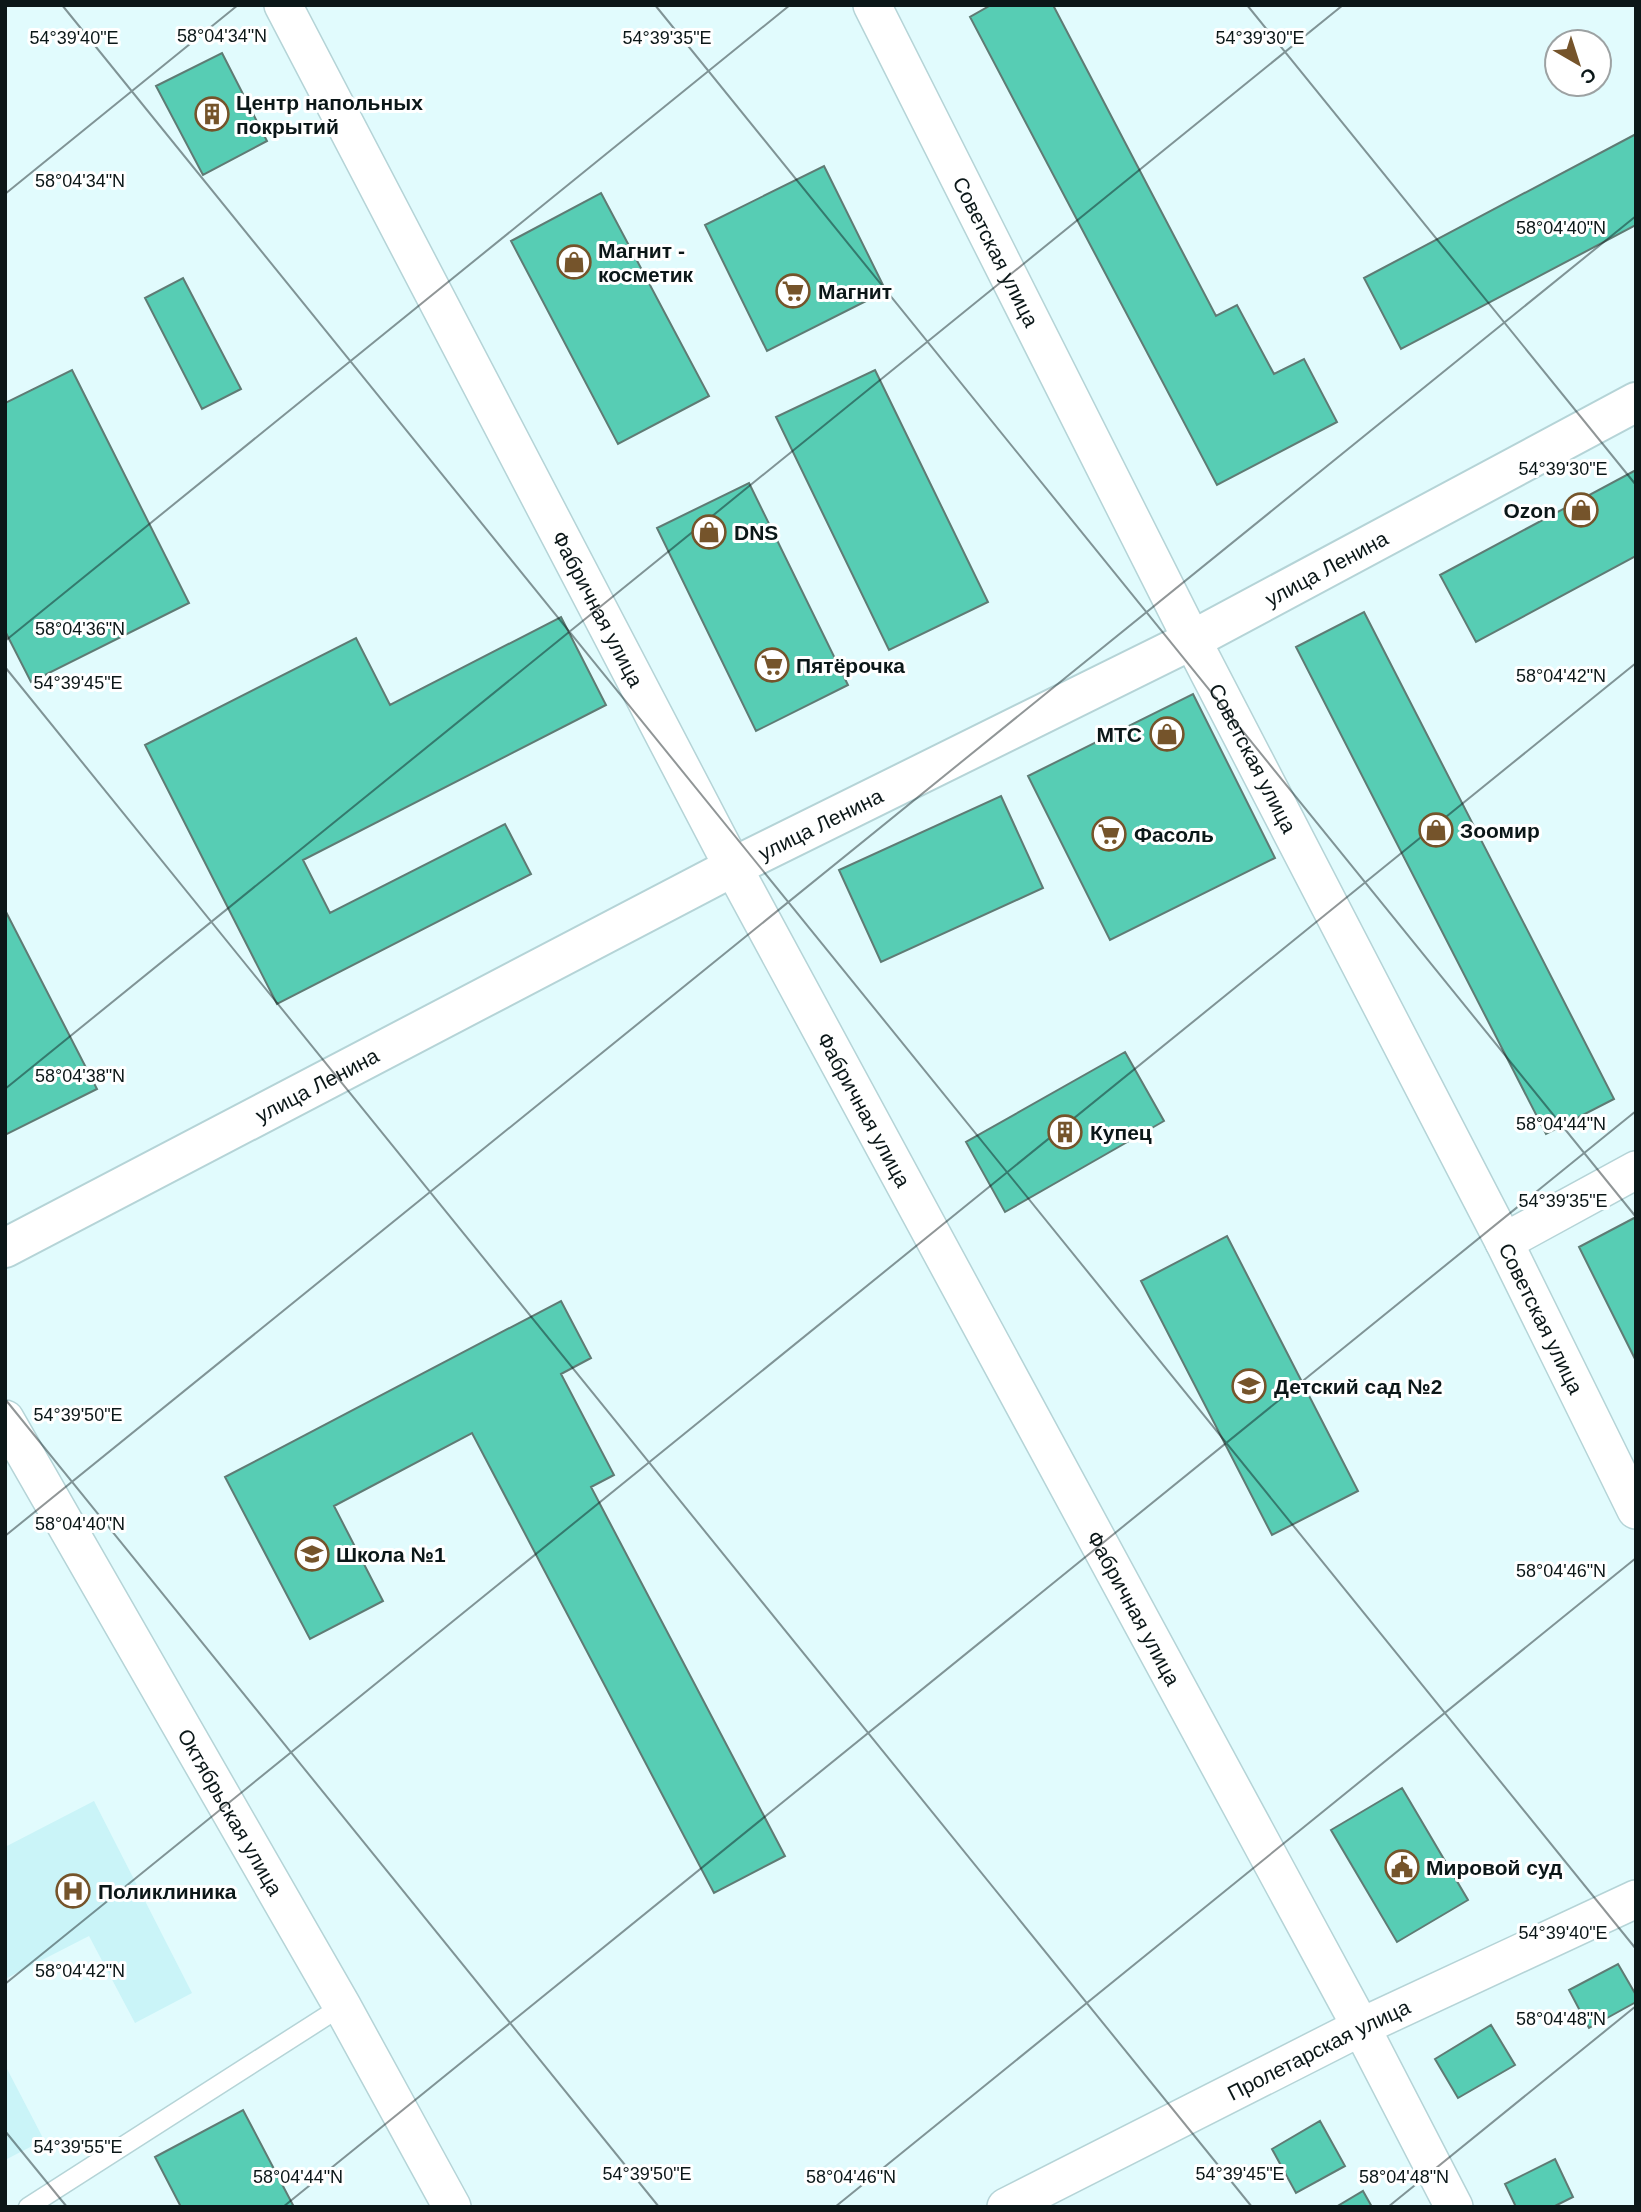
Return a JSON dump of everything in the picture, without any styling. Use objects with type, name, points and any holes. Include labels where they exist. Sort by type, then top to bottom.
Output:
[{"type":"street","name":"Фабричная улица","points":[[283,5],[733,867],[1361,2027],[1454,2207]]},
{"type":"street","name":"Советская улица","points":[[872,5],[1192,640],[1504,1242],[1636,1510]]},
{"type":"street","name":"улица Ленина","points":[[5,1248],[733,867],[1192,640],[1636,402]]},
{"type":"street","points":[[1504,1242],[1636,1170]]},
{"type":"street","name":"Октябрьская улица","points":[[5,1419],[342,2006],[452,2207]]},
{"type":"street","name":"Пролетарская улица","points":[[1006,2207],[1361,2027],[1636,1899]]},
{"type":"lane","points":[[28,2207],[342,2006]]},
{"type":"shaded area","name":"Поликлиника","points":[[94,1801],[192,1993],[135,2023],[89,1936],[5,1979],[5,1847]]},
{"type":"shaded area","points":[[5,2065],[44,2140],[5,2160]]},
{"type":"building","points":[[991,5],[1053,5],[1216,316],[1237,305],[1274,374],[1304,359],[1337,422],[1217,485],[970,17]]},
{"type":"building","name":"Центр напольных покрытий","points":[[222,53],[267,141],[203,175],[156,86]]},
{"type":"building","points":[[1636,134],[1636,225],[1401,349],[1364,278]]},
{"type":"building","points":[[824,166],[886,291],[767,351],[705,225]]},
{"type":"building","points":[[601,193],[709,396],[618,444],[511,241]]},
{"type":"building","points":[[183,278],[241,389],[202,409],[145,298]]},
{"type":"building","points":[[72,370],[189,603],[31,682],[5,631],[5,403]]},
{"type":"building","points":[[875,370],[988,602],[889,650],[776,417]]},
{"type":"building","points":[[1636,470],[1636,556],[1476,642],[1440,575]]},
{"type":"building","points":[[749,483],[848,685],[756,731],[657,528]]},
{"type":"building","points":[[1364,612],[1614,1099],[1546,1134],[1296,647]]},
{"type":"building","points":[[561,617],[606,705],[303,860],[330,913],[505,824],[531,874],[277,1004],[145,745],[356,638],[390,705]]},
{"type":"building","points":[[1193,694],[1275,858],[1110,940],[1028,776]]},
{"type":"building","points":[[1001,796],[1043,888],[881,962],[839,870]]},
{"type":"building","points":[[5,910],[97,1089],[5,1135]]},
{"type":"building","name":"Купец","points":[[1125,1052],[1164,1121],[1005,1212],[966,1142]]},
{"type":"building","points":[[1636,1217],[1636,1361],[1579,1247]]},
{"type":"building","name":"Детский сад №2","points":[[1227,1236],[1358,1491],[1272,1535],[1141,1281]]},
{"type":"building","name":"Школа №1","points":[[561,1301],[591,1358],[561,1374],[614,1475],[591,1487],[785,1856],[714,1893],[472,1433],[334,1506],[383,1601],[310,1639],[225,1477]]},
{"type":"building","points":[[1402,1788],[1468,1900],[1397,1942],[1331,1830]]},
{"type":"building","points":[[1618,1964],[1636,1995],[1636,2002],[1589,2028],[1569,1990]]},
{"type":"building","points":[[1491,2025],[1515,2065],[1458,2098],[1435,2059]]},
{"type":"building","points":[[243,2110],[294,2207],[181,2207],[155,2157]]},
{"type":"building","points":[[1320,2121],[1345,2166],[1296,2193],[1272,2149]]},
{"type":"building","points":[[1555,2159],[1573,2197],[1553,2207],[1516,2207],[1505,2184]]},
{"type":"building","points":[[1363,2191],[1372,2207],[1336,2207]]},
{"type":"place","name":"Центр напольных покрытий","points":[[212,114]]},
{"type":"place","name":"Магнит - косметик","points":[[574,262]]},
{"type":"place","name":"Магнит","points":[[793,291]]},
{"type":"place","name":"Ozon","points":[[1581,510]]},
{"type":"place","name":"DNS","points":[[709,532]]},
{"type":"place","name":"Пятёрочка","points":[[772,665]]},
{"type":"place","name":"МТС","points":[[1167,734]]},
{"type":"place","name":"Зоомир","points":[[1436,830]]},
{"type":"place","name":"Фасоль","points":[[1109,834]]},
{"type":"place","name":"Купец","points":[[1065,1132]]},
{"type":"place","name":"Детский сад №2","points":[[1249,1386]]},
{"type":"place","name":"Школа №1","points":[[312,1554]]},
{"type":"place","name":"Мировой суд","points":[[1402,1867]]},
{"type":"place","name":"Поликлиника","points":[[73,1891]]}]
